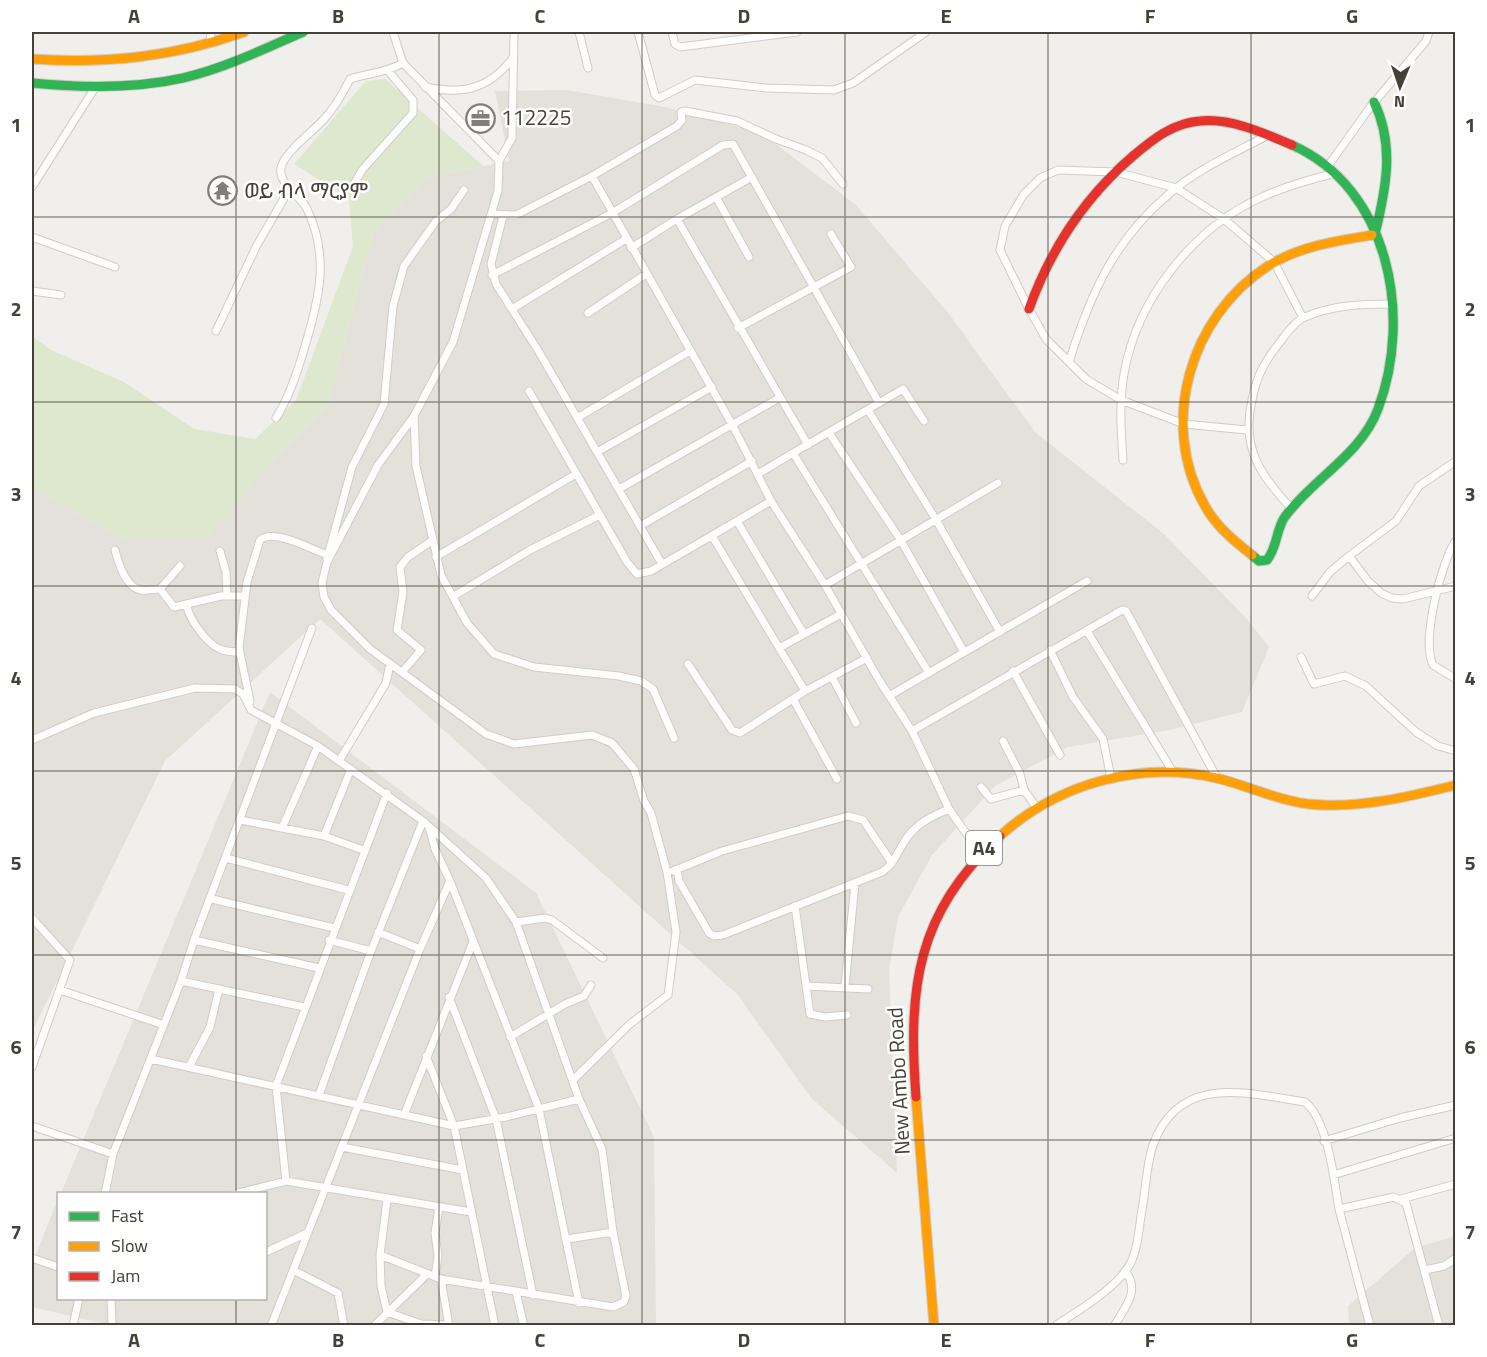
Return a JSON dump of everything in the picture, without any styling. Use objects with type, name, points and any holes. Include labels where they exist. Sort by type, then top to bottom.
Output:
[{"type":"main road","points":[[32,59],[106,62],[156,57],[244,32]]},
{"type":"main road","points":[[32,83],[96,86],[145,84],[183,78],[235,62],[303,32]]},
{"type":"main road","points":[[1374,102],[1384,119],[1388,184],[1376,234]]},
{"type":"main road","points":[[1029,309],[1059,242],[1101,185],[1175,126],[1194,121],[1234,123],[1294,145],[1332,169],[1367,212],[1376,234],[1390,286],[1390,362],[1378,411],[1359,441],[1283,521],[1267,560],[1259,561],[1229,538],[1205,506],[1193,480],[1184,424],[1190,376],[1200,342],[1215,315],[1249,281],[1274,262],[1300,249],[1376,234]]},
{"type":"main road","name":"New Ambo Road","points":[[934,1326],[913,1059],[912,1002],[917,973],[933,923],[962,873],[980,853],[1037,808],[1062,795],[1111,778],[1146,772],[1173,772],[1217,778],[1287,801],[1328,806],[1379,803],[1455,784]]},
{"type":"street","points":[[210,43],[211,32]]},
{"type":"street","points":[[393,32],[403,63],[499,161]]},
{"type":"street","points":[[327,558],[378,465],[414,416],[453,342],[492,214],[500,178],[499,161],[513,138],[514,32]]},
{"type":"street","points":[[579,32],[588,68]]},
{"type":"street","points":[[639,32],[655,95],[659,98],[695,80],[766,88],[834,90],[853,83],[926,32]]},
{"type":"street","points":[[672,32],[675,44],[680,47],[797,32]]},
{"type":"street","points":[[1123,460],[1121,400],[1130,350],[1141,319],[1160,285],[1188,249],[1224,219],[1261,197],[1332,169],[1374,102],[1426,41],[1430,32]]},
{"type":"street","points":[[424,87],[463,90],[480,85],[495,78],[513,58]]},
{"type":"street","points":[[276,418],[285,405],[298,371],[319,297],[317,239],[306,206],[290,188],[280,170],[284,159],[325,119],[338,102],[350,79],[371,72],[389,72],[403,63]]},
{"type":"street","points":[[352,188],[363,170],[413,113],[413,100],[389,72]]},
{"type":"street","points":[[32,187],[96,86]]},
{"type":"street","points":[[492,214],[503,216],[516,214],[592,176],[677,126],[682,120],[681,112],[685,111],[737,121],[806,150],[822,158],[843,184]]},
{"type":"street","points":[[1069,362],[1083,317],[1102,275],[1140,222],[1176,188],[1268,135]]},
{"type":"street","points":[[492,275],[612,213],[729,143],[735,147],[879,403]]},
{"type":"street","points":[[1247,430],[1184,424],[1121,400],[1086,380],[1046,339],[1029,309],[1000,250],[1005,226],[1024,194],[1040,178],[1058,170],[1116,172],[1176,188],[1224,219],[1274,262],[1303,318]]},
{"type":"street","points":[[592,176],[712,387],[771,501],[825,585],[889,696],[912,731],[949,809],[980,853]]},
{"type":"street","points":[[631,248],[752,177]]},
{"type":"street","points":[[216,331],[257,245],[290,188]]},
{"type":"street","points":[[464,190],[451,209],[436,221],[404,266],[393,306],[384,404],[352,467],[322,583],[331,610],[370,650],[403,671],[469,722],[499,741],[522,743],[592,735],[612,743],[634,769],[644,801],[651,813],[667,872],[676,932],[668,995],[630,1024],[573,1080]]},
{"type":"street","points":[[716,197],[749,257]]},
{"type":"street","points":[[503,216],[495,239],[492,275],[662,564]]},
{"type":"street","points":[[677,219],[808,445]]},
{"type":"street","points":[[738,327],[816,288],[851,267],[851,262],[831,234]]},
{"type":"street","points":[[32,237],[115,267]]},
{"type":"street","points":[[512,309],[626,239]]},
{"type":"street","points":[[588,313],[646,274]]},
{"type":"street","points":[[32,291],[61,295]]},
{"type":"street","points":[[1292,510],[1262,474],[1250,447],[1247,430],[1259,372],[1292,327],[1303,318],[1355,304],[1391,304]]},
{"type":"street","points":[[578,418],[690,351]]},
{"type":"street","points":[[597,452],[712,387]]},
{"type":"street","points":[[758,474],[903,390],[924,421]]},
{"type":"street","points":[[529,392],[633,572],[643,574],[771,501]]},
{"type":"street","points":[[619,489],[779,398]]},
{"type":"street","points":[[868,410],[935,518],[1000,632]]},
{"type":"street","points":[[414,416],[416,466],[436,557],[446,588],[454,596],[467,623],[494,654],[560,671],[619,676],[641,681],[653,689],[674,738]]},
{"type":"street","points":[[829,433],[900,539],[964,652]]},
{"type":"street","points":[[793,453],[928,674]]},
{"type":"street","points":[[640,526],[752,461]]},
{"type":"street","points":[[1312,596],[1330,572],[1396,521],[1419,486],[1455,461]]},
{"type":"street","points":[[436,557],[576,474]]},
{"type":"street","points":[[825,585],[935,518],[998,483]]},
{"type":"street","points":[[454,596],[530,550],[600,515]]},
{"type":"street","points":[[737,521],[804,634]]},
{"type":"street","points":[[712,536],[752,606],[781,647],[805,691]]},
{"type":"street","points":[[251,710],[240,652],[245,596],[256,548],[264,537],[288,539],[327,558]]},
{"type":"street","points":[[403,671],[421,650],[398,630],[403,595],[400,565],[433,540]]},
{"type":"street","points":[[1455,540],[1436,592],[1430,659],[1440,671],[1455,679]]},
{"type":"street","points":[[115,550],[120,568],[137,589],[160,589],[180,566]]},
{"type":"street","points":[[220,551],[226,572],[227,596]]},
{"type":"street","points":[[1349,556],[1368,581],[1381,593],[1392,598],[1403,599],[1455,586]]},
{"type":"street","points":[[889,696],[1087,581]]},
{"type":"street","points":[[160,589],[171,605],[187,606],[227,596],[245,596]]},
{"type":"street","points":[[187,606],[191,617],[213,645],[223,650],[240,652]]},
{"type":"street","points":[[912,731],[1116,612],[1126,611],[1217,778]]},
{"type":"street","points":[[781,647],[841,614]]},
{"type":"street","points":[[105,1192],[113,1154],[181,981],[194,940],[212,899],[312,628]]},
{"type":"street","points":[[1087,631],[1173,772]]},
{"type":"street","points":[[1050,650],[1073,697],[1103,739],[1111,778]]},
{"type":"street","points":[[1301,657],[1314,684],[1345,676],[1366,686],[1416,732],[1438,746],[1455,752]]},
{"type":"street","points":[[688,664],[736,733],[740,733],[805,691],[867,658]]},
{"type":"street","points":[[339,761],[386,683],[390,664]]},
{"type":"street","points":[[1013,671],[1060,755]]},
{"type":"street","points":[[832,677],[856,723]]},
{"type":"street","points":[[32,740],[94,713],[195,688],[235,689],[243,694],[251,710],[318,746],[387,793],[423,821],[486,878],[516,922],[550,1012],[579,1099],[603,1154],[613,1232],[626,1296],[624,1302],[613,1306],[579,1303],[438,1278],[380,1255]]},
{"type":"street","points":[[793,699],[837,778]]},
{"type":"street","points":[[1003,741],[1020,774],[1024,790],[1037,808]]},
{"type":"street","points":[[282,828],[318,746]]},
{"type":"street","points":[[324,836],[351,770]]},
{"type":"street","points":[[981,787],[991,799],[1024,790]]},
{"type":"street","points":[[286,1181],[276,1086],[363,849],[387,793]]},
{"type":"street","points":[[677,870],[679,881],[709,933],[714,936],[723,935],[882,872],[892,863],[915,829],[925,819],[949,809]]},
{"type":"street","points":[[667,872],[723,851],[848,816],[863,820],[892,863]]},
{"type":"street","points":[[240,820],[324,836],[363,849]]},
{"type":"street","points":[[319,1095],[378,932],[423,821]]},
{"type":"street","points":[[429,827],[435,849],[450,881],[538,1109],[579,1303]]},
{"type":"street","points":[[226,858],[348,890]]},
{"type":"street","points":[[271,1326],[420,949],[450,881]]},
{"type":"street","points":[[845,986],[855,884]]},
{"type":"street","points":[[212,899],[334,928]]},
{"type":"street","points":[[795,906],[812,1015],[847,1015]]},
{"type":"street","points":[[32,918],[70,960],[32,1067]]},
{"type":"street","points":[[516,922],[545,918],[552,920],[603,958]]},
{"type":"street","points":[[378,932],[420,949]]},
{"type":"street","points":[[194,940],[319,968]]},
{"type":"street","points":[[329,940],[371,951]]},
{"type":"street","points":[[404,1115],[449,997],[473,942]]},
{"type":"street","points":[[181,981],[304,1007]]},
{"type":"street","points":[[510,1037],[550,1012],[584,996],[591,985]]},
{"type":"street","points":[[807,986],[845,986],[868,989]]},
{"type":"street","points":[[189,1067],[210,1027],[219,989]]},
{"type":"street","points":[[60,990],[164,1025]]},
{"type":"street","points":[[449,997],[496,1119],[533,1295]]},
{"type":"street","points":[[426,1056],[454,1126],[495,1326]]},
{"type":"street","points":[[151,1059],[454,1126],[496,1119],[579,1099]]},
{"type":"street","points":[[1055,1326],[1106,1289],[1125,1271],[1134,1250],[1153,1146],[1166,1120],[1184,1102],[1200,1094],[1231,1091],[1305,1102],[1318,1116],[1339,1209],[1370,1326]]},
{"type":"street","points":[[1324,1141],[1400,1118],[1455,1105]]},
{"type":"street","points":[[32,1126],[113,1154]]},
{"type":"street","points":[[1333,1175],[1455,1138]]},
{"type":"street","points":[[342,1147],[464,1170]]},
{"type":"street","points":[[242,1192],[286,1181],[387,1200],[471,1212]]},
{"type":"street","points":[[1339,1209],[1394,1197],[1401,1199],[1455,1184]]},
{"type":"street","points":[[1401,1199],[1409,1211],[1439,1326]]},
{"type":"street","points":[[387,1200],[380,1255],[381,1286],[387,1311]]},
{"type":"street","points":[[387,1311],[421,1324],[449,1325],[438,1278],[435,1233],[439,1207]]},
{"type":"street","points":[[567,1239],[613,1232]]},
{"type":"street","points":[[267,1252],[307,1233]]},
{"type":"street","points":[[32,1258],[57,1267]]},
{"type":"street","points":[[1425,1270],[1444,1266],[1455,1258]]},
{"type":"street","points":[[292,1270],[338,1293],[344,1326]]},
{"type":"street","points":[[1114,1326],[1132,1293],[1132,1283],[1125,1271]]},
{"type":"street","points":[[374,1326],[427,1274]]},
{"type":"street","points":[[516,1292],[524,1326]]},
{"type":"street","points":[[73,1326],[79,1300]]},
{"type":"street","points":[[111,1300],[112,1326]]},
{"type":"shaded area","points":[[567,90],[665,107],[761,133],[856,205],[949,314],[1035,432],[1164,534],[1247,619],[1269,647],[1242,712],[1170,730],[1068,747],[995,786],[932,855],[898,917],[889,970],[897,1173],[812,1099],[737,994],[320,619],[165,761],[32,1032],[32,489],[123,538],[269,464],[327,406],[374,230],[427,177],[509,161],[495,91]]},
{"type":"shaded area","points":[[270,692],[536,893],[654,1137],[656,1325],[113,1326],[32,1307],[32,1264],[57,1202],[57,1300],[267,1300],[267,1192],[61,1192]]},
{"type":"shaded area","points":[[1455,1236],[1455,1325],[1349,1325],[1348,1306],[1415,1248]]},
{"type":"green space","points":[[385,79],[483,166],[427,177],[374,230],[327,406],[269,464],[208,537],[123,538],[32,489],[32,336],[51,350],[124,382],[194,429],[255,439],[296,400],[353,247],[349,198],[294,164],[366,81]]},
{"type":"traffic: fast","points":[[32,83],[108,86],[164,82],[214,69],[303,32]]},
{"type":"traffic: fast","points":[[1372,235],[1375,234],[1379,217],[1386,167],[1385,134],[1374,102]]},
{"type":"traffic: fast","points":[[1252,555],[1259,561],[1267,560],[1273,550],[1284,518],[1295,504],[1348,453],[1370,425],[1378,409],[1388,373],[1393,335],[1392,296],[1384,258],[1371,223],[1351,191],[1325,165],[1292,145]]},
{"type":"traffic: slow","points":[[32,59],[86,60],[140,57],[218,41],[244,32]]},
{"type":"traffic: slow","points":[[1252,555],[1214,520],[1191,474],[1184,441],[1184,407],[1190,374],[1201,342],[1219,313],[1241,287],[1268,266],[1305,249],[1372,235]]},
{"type":"traffic: slow","points":[[1000,836],[1047,802],[1101,781],[1130,775],[1159,772],[1188,773],[1228,781],[1296,802],[1327,805],[1383,801],[1456,785]]},
{"type":"traffic: slow","points":[[916,1097],[934,1326]]},
{"type":"traffic: jam","points":[[1029,309],[1048,265],[1084,207],[1115,172],[1156,138],[1172,128],[1190,122],[1224,122],[1247,127],[1292,145]]},
{"type":"traffic: jam","points":[[916,1097],[914,1021],[917,987],[924,954],[934,924],[950,894],[972,865],[1000,836]]},
{"type":"place","name":"112225","points":[[480,118]]},
{"type":"place","name":"ወይ ብላ ማርያም","points":[[223,191]]}]
